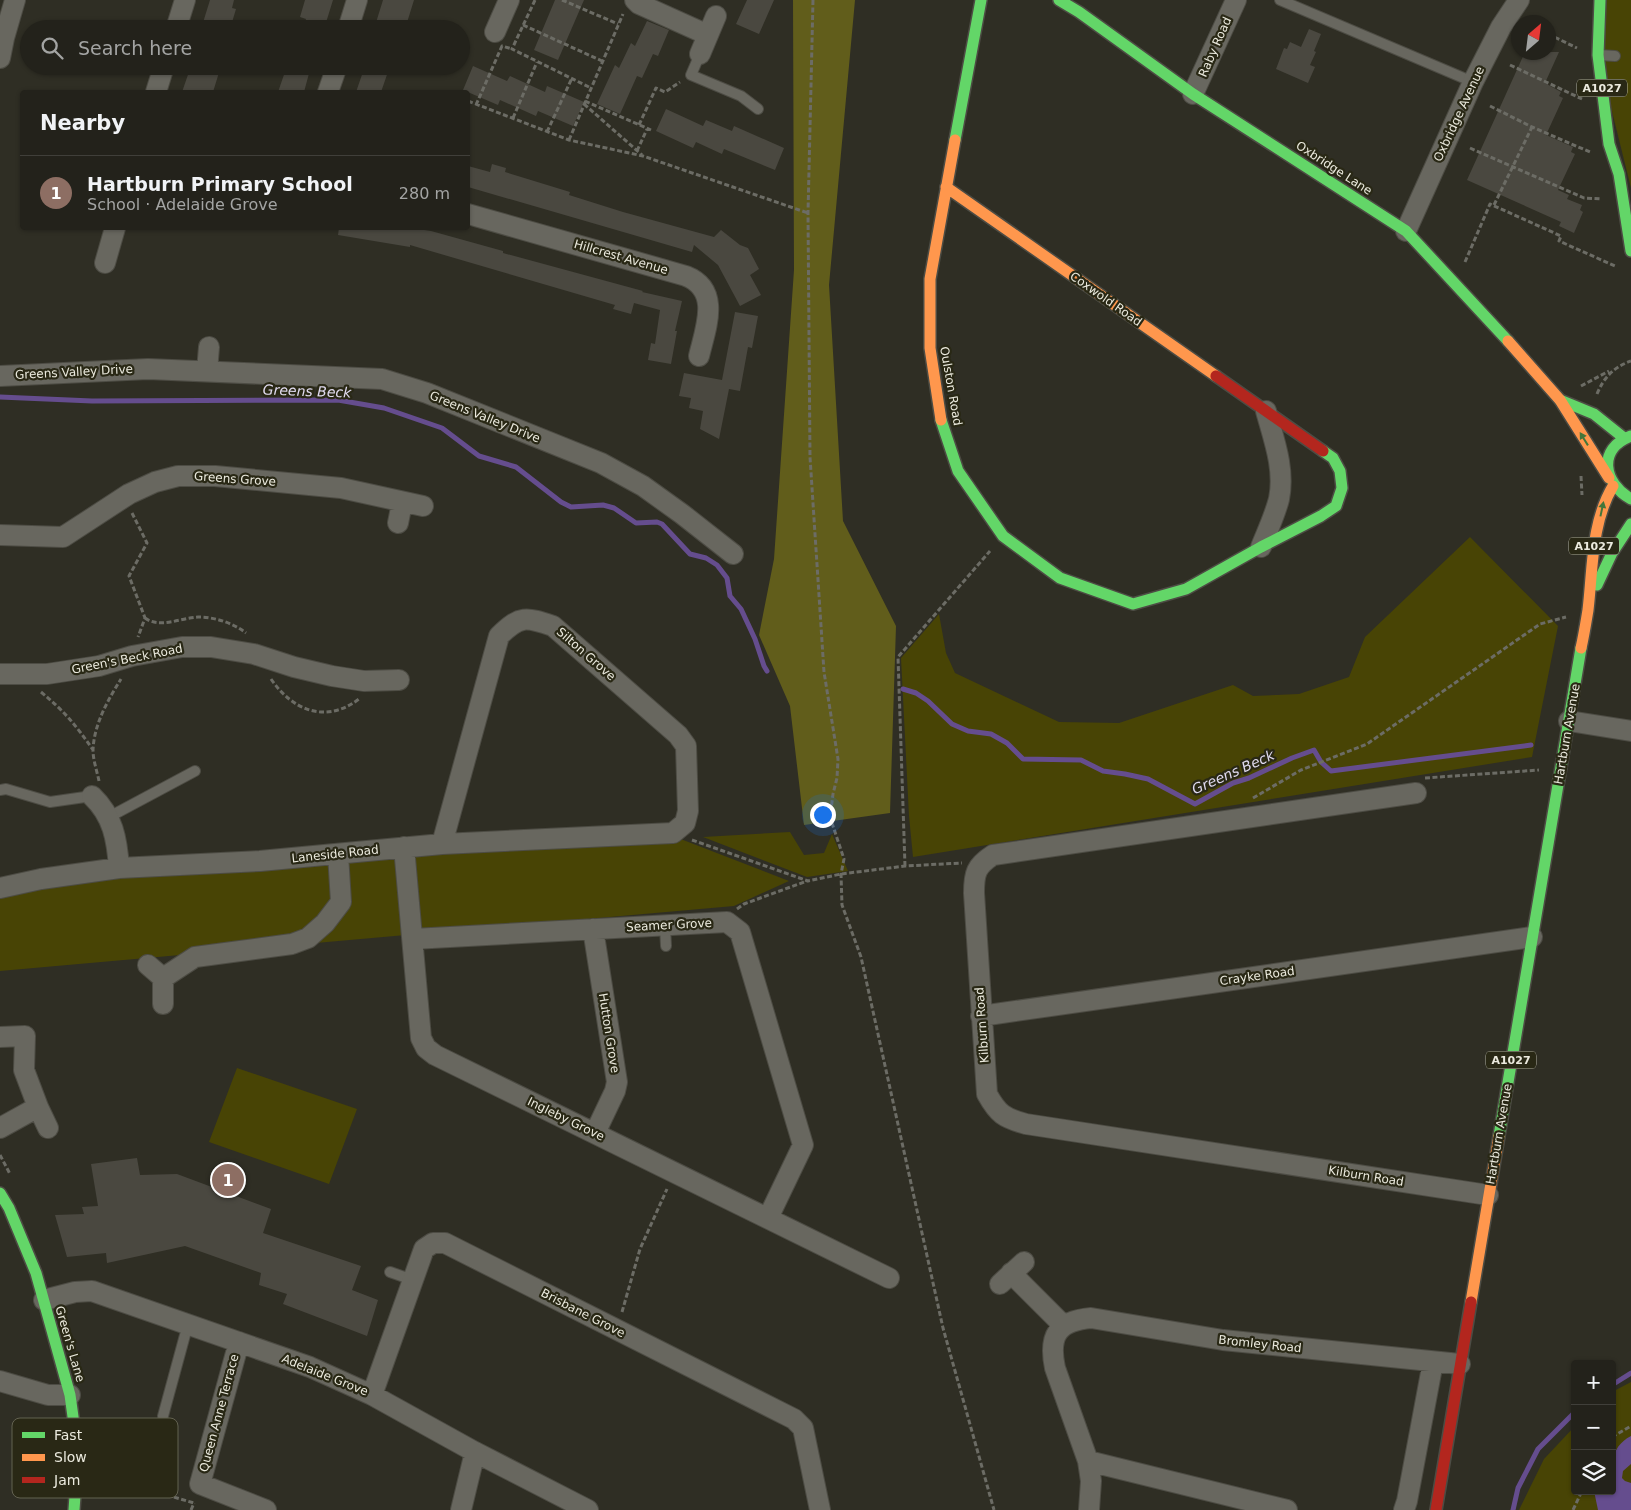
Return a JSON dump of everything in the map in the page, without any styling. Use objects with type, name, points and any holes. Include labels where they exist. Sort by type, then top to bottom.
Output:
[{"type":"street","points":[[0,55],[15,0]]},
{"type":"street","points":[[179,20],[185,0]]},
{"type":"street","points":[[351,20],[357,0]]},
{"type":"street","points":[[494,32],[509,0]]},
{"type":"street","name":"Oulston Road","points":[[980,0],[930,279],[930,348],[941,421],[958,471],[1003,536],[1060,578],[1133,604],[1186,589],[1261,547]]},
{"type":"street","name":"Oxbridge Lane","points":[[1059,0],[1083,6],[1193,94],[1406,231],[1560,400],[1611,482]]},
{"type":"street","name":"Raby Road","points":[[1193,94],[1236,0]]},
{"type":"street","name":"Oxbridge Avenue","points":[[1406,231],[1473,82],[1501,27],[1519,0]]},
{"type":"street","name":"A1027","points":[[1600,0],[1598,54],[1609,144],[1619,174],[1631,200]]},
{"type":"street","points":[[631,3],[639,4],[708,35]]},
{"type":"street","points":[[700,54],[716,16]]},
{"type":"street","points":[[157,90],[161,75]]},
{"type":"street","points":[[329,90],[334,75]]},
{"type":"street","name":"A1027","points":[[1619,174],[1631,251]]},
{"type":"street","name":"Coxwold Road","points":[[946,186],[1333,458],[1340,471],[1342,488],[1336,506],[1321,516],[1261,547]]},
{"type":"street","name":"Hillcrest Avenue","points":[[470,215],[686,276],[699,282],[705,291],[708,304],[699,356]]},
{"type":"street","points":[[105,262],[114,230]]},
{"type":"street","points":[[207,372],[208,347]]},
{"type":"street","name":"Greens Valley Drive","points":[[0,376],[148,369],[382,379],[427,393],[601,463],[643,486],[733,554]]},
{"type":"street","name":"Oxbridge Lane","points":[[1560,400],[1594,414],[1628,434]]},
{"type":"street","points":[[1261,547],[1278,501],[1281,481],[1278,456],[1266,411]]},
{"type":"street","name":"A1027","points":[[1611,482],[1607,465],[1610,453],[1628,434]]},
{"type":"street","name":"Greens Grove","points":[[0,535],[43,529],[63,537],[129,494],[155,482],[178,476],[215,476],[341,488],[402,503],[423,506]]},
{"type":"street","points":[[1611,482],[1620,494],[1631,499]]},
{"type":"street","name":"Hartburn Avenue","points":[[1436,1510],[1588,610],[1592,558],[1604,501],[1611,482]]},
{"type":"street","points":[[398,523],[402,503]]},
{"type":"street","name":"Hartburn Avenue","points":[[1588,610],[1604,567],[1622,535],[1631,524]]},
{"type":"street","name":"Silton Grove","points":[[442,844],[499,636],[512,624],[531,618],[553,626],[678,735],[686,746],[688,811],[685,823],[672,833]]},
{"type":"street","name":"Green's Beck Road","points":[[0,674],[47,674],[99,666],[132,656],[182,647],[211,647],[254,654],[294,667],[332,676],[364,681],[399,680]]},
{"type":"street","points":[[1569,721],[1631,731]]},
{"type":"street","points":[[983,862],[993,855],[1404,790]]},
{"type":"street","points":[[101,806],[114,830],[119,868]]},
{"type":"street","name":"Laneside Road","points":[[0,888],[41,878],[119,868],[260,861],[442,844],[672,833]]},
{"type":"street","name":"Ingleby Grove","points":[[404,847],[421,1038],[426,1048],[435,1055],[889,1278]]},
{"type":"street","points":[[163,1004],[156,972],[195,957],[292,944],[308,938],[325,923],[341,902],[338,854]]},
{"type":"street","name":"Kilburn Road","points":[[983,862],[977,868],[974,879],[987,1094],[996,1110],[1011,1120],[1026,1124],[1488,1195]]},
{"type":"street","name":"Seamer Grove","points":[[413,939],[727,922],[740,932],[803,1145],[768,1218]]},
{"type":"street","name":"Hutton Grove","points":[[593,929],[617,1082],[615,1091],[595,1133]]},
{"type":"street","name":"Crayke Road","points":[[981,1016],[1532,937]]},
{"type":"street","points":[[0,1037],[25,1036],[24,1070],[48,1128]]},
{"type":"street","points":[[0,1128],[38,1107]]},
{"type":"street","name":"Green's Lane","points":[[0,1193],[9,1208],[36,1273],[70,1395],[73,1418]]},
{"type":"street","name":"Brisbane Grove","points":[[372,1395],[424,1249],[433,1243],[445,1243],[794,1419],[803,1428],[820,1510]]},
{"type":"street","points":[[1012,1273],[1063,1325],[1056,1338],[1052,1353],[1088,1461],[1091,1481],[1089,1510]]},
{"type":"street","name":"Adelaide Grove","points":[[44,1300],[75,1292],[92,1291],[310,1367],[372,1395],[588,1510]]},
{"type":"street","name":"Bromley Road","points":[[1063,1325],[1076,1319],[1091,1318],[1223,1340],[1460,1364]]},
{"type":"street","name":"Queen Anne Terrace","points":[[197,1493],[239,1342]]},
{"type":"street","points":[[1404,1510],[1433,1362]]},
{"type":"street","points":[[0,1381],[48,1396],[70,1395]]},
{"type":"street","points":[[461,1510],[476,1452]]},
{"type":"street","points":[[1088,1461],[1287,1510]]},
{"type":"street","points":[[197,1493],[266,1510]]},
{"type":"lane","points":[[1280,0],[1473,82]]},
{"type":"lane","points":[[700,54],[691,75],[741,96],[758,109]]},
{"type":"lane","points":[[1598,54],[1615,56]]},
{"type":"lane","points":[[0,790],[6,789],[50,802],[101,806],[195,771]]},
{"type":"lane","points":[[664,926],[666,946]]},
{"type":"lane","points":[[390,1272],[413,1280]]},
{"type":"lane","points":[[163,1416],[185,1335]]},
{"type":"path","points":[[512,50],[535,0]]},
{"type":"path","points":[[562,0],[618,24]]},
{"type":"path","points":[[813,0],[808,213],[810,457],[824,672],[838,759],[837,778],[831,810],[832,823],[844,859],[841,874],[842,905],[861,957],[943,1328],[994,1510]]},
{"type":"path","points":[[569,140],[618,24],[631,3]]},
{"type":"path","points":[[523,25],[603,61]]},
{"type":"path","points":[[1556,38],[1582,50]]},
{"type":"path","points":[[476,105],[502,46],[591,88]]},
{"type":"path","points":[[513,118],[537,62]]},
{"type":"path","points":[[1510,65],[1585,100]]},
{"type":"path","points":[[639,125],[656,88],[665,92],[691,75]]},
{"type":"path","points":[[547,132],[572,78]]},
{"type":"path","points":[[470,102],[569,140],[643,156],[808,213]]},
{"type":"path","points":[[585,102],[643,156]]},
{"type":"path","points":[[585,102],[649,129],[637,151]]},
{"type":"path","points":[[1490,106],[1532,127],[1595,154]]},
{"type":"path","points":[[1494,205],[1532,127]]},
{"type":"path","points":[[1470,148],[1584,198],[1605,199]]},
{"type":"path","points":[[1463,266],[1490,204],[1561,236],[1560,241],[1618,267]]},
{"type":"path","points":[[1580,386],[1612,370]]},
{"type":"path","points":[[130,510],[147,543],[129,576],[145,618],[157,624],[186,618],[211,618],[234,626],[250,636]]},
{"type":"path","points":[[905,866],[898,657],[1003,536]]},
{"type":"path","points":[[1247,802],[1301,770],[1367,744],[1540,624],[1567,617]]},
{"type":"path","points":[[101,806],[93,751],[99,724],[107,700],[130,666],[132,647],[140,635],[145,618]]},
{"type":"path","points":[[268,672],[280,692],[292,702],[305,709],[334,712],[358,700],[363,695]]},
{"type":"path","points":[[29,674],[29,683],[57,705],[76,724],[93,751]]},
{"type":"path","points":[[1404,790],[1418,779],[1561,769]]},
{"type":"path","points":[[672,833],[757,865],[808,881]]},
{"type":"path","points":[[727,922],[732,913],[744,904],[808,881],[841,874],[905,866],[983,862]]},
{"type":"path","points":[[617,1330],[640,1248],[675,1173]]},
{"type":"path","points":[[1616,1435],[1631,1426]]},
{"type":"path","points":[[178,1490],[197,1493],[191,1510]]},
{"type":"path","points":[[1574,1509],[1580,1495]]},
{"type":"shaded area","points":[[793,0],[855,0],[829,285],[843,521],[896,626],[890,813],[804,825],[790,706],[759,635],[774,559],[794,270]]},
{"type":"shaded area","points":[[1600,0],[1631,0],[1631,188],[1598,55]]},
{"type":"shaded area","points":[[1470,537],[1558,626],[1532,757],[913,857],[909,816],[901,658],[939,614],[946,653],[955,673],[1059,722],[1119,723],[1233,685],[1253,696],[1299,694],[1349,677],[1365,637]]},
{"type":"shaded area","points":[[790,832],[804,855],[824,853],[832,834],[848,871],[807,877],[703,837]]},
{"type":"shaded area","points":[[678,838],[789,881],[734,906],[0,971],[0,883]]},
{"type":"shaded area","points":[[237,1068],[357,1109],[329,1184],[209,1142]]},
{"type":"shaded area","points":[[1631,1382],[1631,1510],[1519,1510],[1544,1459],[1571,1430],[1571,1495],[1616,1495],[1616,1390]]},
{"type":"shaded area","points":[[1631,1436],[1631,1464],[1623,1471],[1622,1478],[1631,1483],[1631,1510],[1598,1510],[1595,1495],[1616,1495],[1616,1451]]},
{"type":"building","points":[[210,0],[234,0],[232,8],[236,9],[233,20],[204,20]]},
{"type":"building","points":[[305,0],[333,0],[327,20],[306,20],[300,17]]},
{"type":"building","points":[[383,0],[414,0],[408,20],[377,20]]},
{"type":"building","points":[[555,0],[584,0],[558,60],[534,50]]},
{"type":"building","points":[[747,0],[774,0],[759,34],[736,24]]},
{"type":"building","points":[[647,21],[669,30],[658,56],[653,54],[642,78],[637,76],[620,114],[597,104],[615,65],[619,68],[631,43],[635,46]]},
{"type":"building","points":[[1309,29],[1321,34],[1310,65],[1315,67],[1308,83],[1276,69],[1284,48],[1287,49],[1290,42],[1301,47]]},
{"type":"building","points":[[1521,60],[1555,60],[1545,83],[1561,92],[1559,96],[1563,98],[1546,135],[1573,147],[1571,152],[1575,154],[1558,190],[1569,195],[1567,199],[1582,205],[1580,210],[1583,212],[1574,233],[1559,226],[1561,222],[1467,180]]},
{"type":"building","points":[[473,66],[507,81],[510,76],[545,92],[547,86],[584,102],[573,126],[538,111],[536,116],[500,100],[498,105],[470,93],[470,90],[463,90]]},
{"type":"building","points":[[188,75],[218,75],[214,90],[183,90]]},
{"type":"building","points":[[284,75],[309,75],[305,90],[279,90]]},
{"type":"building","points":[[362,75],[387,75],[382,90],[357,90]]},
{"type":"building","points":[[666,109],[703,126],[706,120],[732,131],[734,126],[784,148],[775,170],[724,149],[722,154],[696,142],[693,148],[656,131]]},
{"type":"building","points":[[492,164],[506,168],[505,172],[570,192],[569,195],[714,237],[721,230],[740,245],[748,248],[759,269],[750,275],[761,295],[740,306],[718,265],[694,245],[692,252],[470,188],[470,167],[490,172]]},
{"type":"building","points":[[339,230],[431,231],[642,292],[682,301],[675,331],[677,331],[671,364],[648,360],[651,343],[655,344],[660,310],[634,303],[631,314],[613,309],[615,305],[410,245],[410,247],[338,235]]},
{"type":"building","points":[[735,312],[758,316],[752,348],[748,347],[740,391],[729,389],[719,439],[700,429],[703,411],[689,408],[691,398],[679,396],[684,373],[722,380]]},
{"type":"building","points":[[137,1158],[140,1175],[177,1174],[271,1209],[263,1233],[361,1266],[352,1290],[378,1300],[367,1336],[283,1304],[287,1294],[259,1285],[261,1273],[185,1246],[107,1263],[106,1253],[67,1257],[55,1215],[84,1214],[82,1207],[98,1206],[91,1164]]},
{"type":"waterway","name":"Greens Beck","points":[[0,397],[92,401],[338,400],[384,408],[442,428],[479,456],[516,467],[561,502],[571,507],[603,505],[614,508],[636,523],[657,522],[662,524],[690,554],[706,558],[717,565],[727,578],[730,596],[741,609],[767,671]]},
{"type":"waterway","name":"Greens Beck","points":[[903,689],[916,693],[928,701],[952,724],[968,731],[991,734],[1007,743],[1023,759],[1081,760],[1103,771],[1148,779],[1195,804],[1233,783],[1314,750],[1321,762],[1331,771],[1531,745]]},
{"type":"waterway","points":[[1616,1382],[1631,1373]]},
{"type":"waterway","points":[[1513,1510],[1518,1488],[1538,1449],[1571,1416]]},
{"type":"traffic: fast","points":[[955,140],[981,0]]},
{"type":"traffic: fast","points":[[1059,0],[1079,12],[1193,94],[1406,231],[1508,341]]},
{"type":"traffic: fast","points":[[1600,0],[1598,55],[1609,144],[1619,174],[1631,251]]},
{"type":"traffic: fast","points":[[1560,400],[1594,414],[1624,438]]},
{"type":"traffic: fast","points":[[941,420],[958,471],[1003,536],[1060,578],[1133,604],[1186,589],[1336,506],[1342,488],[1340,471],[1333,458],[1323,451]]},
{"type":"traffic: fast","points":[[1631,436],[1620,442],[1613,449],[1609,457],[1608,466],[1614,484],[1631,499]]},
{"type":"traffic: fast","points":[[1597,585],[1612,553],[1631,524]]},
{"type":"traffic: fast","points":[[1499,1136],[1581,648]]},
{"type":"traffic: fast","points":[[0,1193],[9,1208],[36,1273],[70,1395],[73,1418]]},
{"type":"traffic: fast","points":[[74,1510],[75,1498]]},
{"type":"traffic: slow","points":[[941,420],[930,348],[930,279],[955,140]]},
{"type":"traffic: slow","points":[[946,187],[1216,376]]},
{"type":"traffic: slow","points":[[1508,341],[1560,400],[1609,478]]},
{"type":"traffic: slow","points":[[1581,648],[1588,610],[1597,530],[1606,500],[1613,486]]},
{"type":"traffic: slow","points":[[1471,1302],[1499,1136]]},
{"type":"traffic: jam","points":[[1216,376],[1323,451]]},
{"type":"traffic: jam","points":[[1436,1510],[1471,1302]]},
{"type":"place","name":"Hartburn Primary School","points":[[228,1180]]}]
